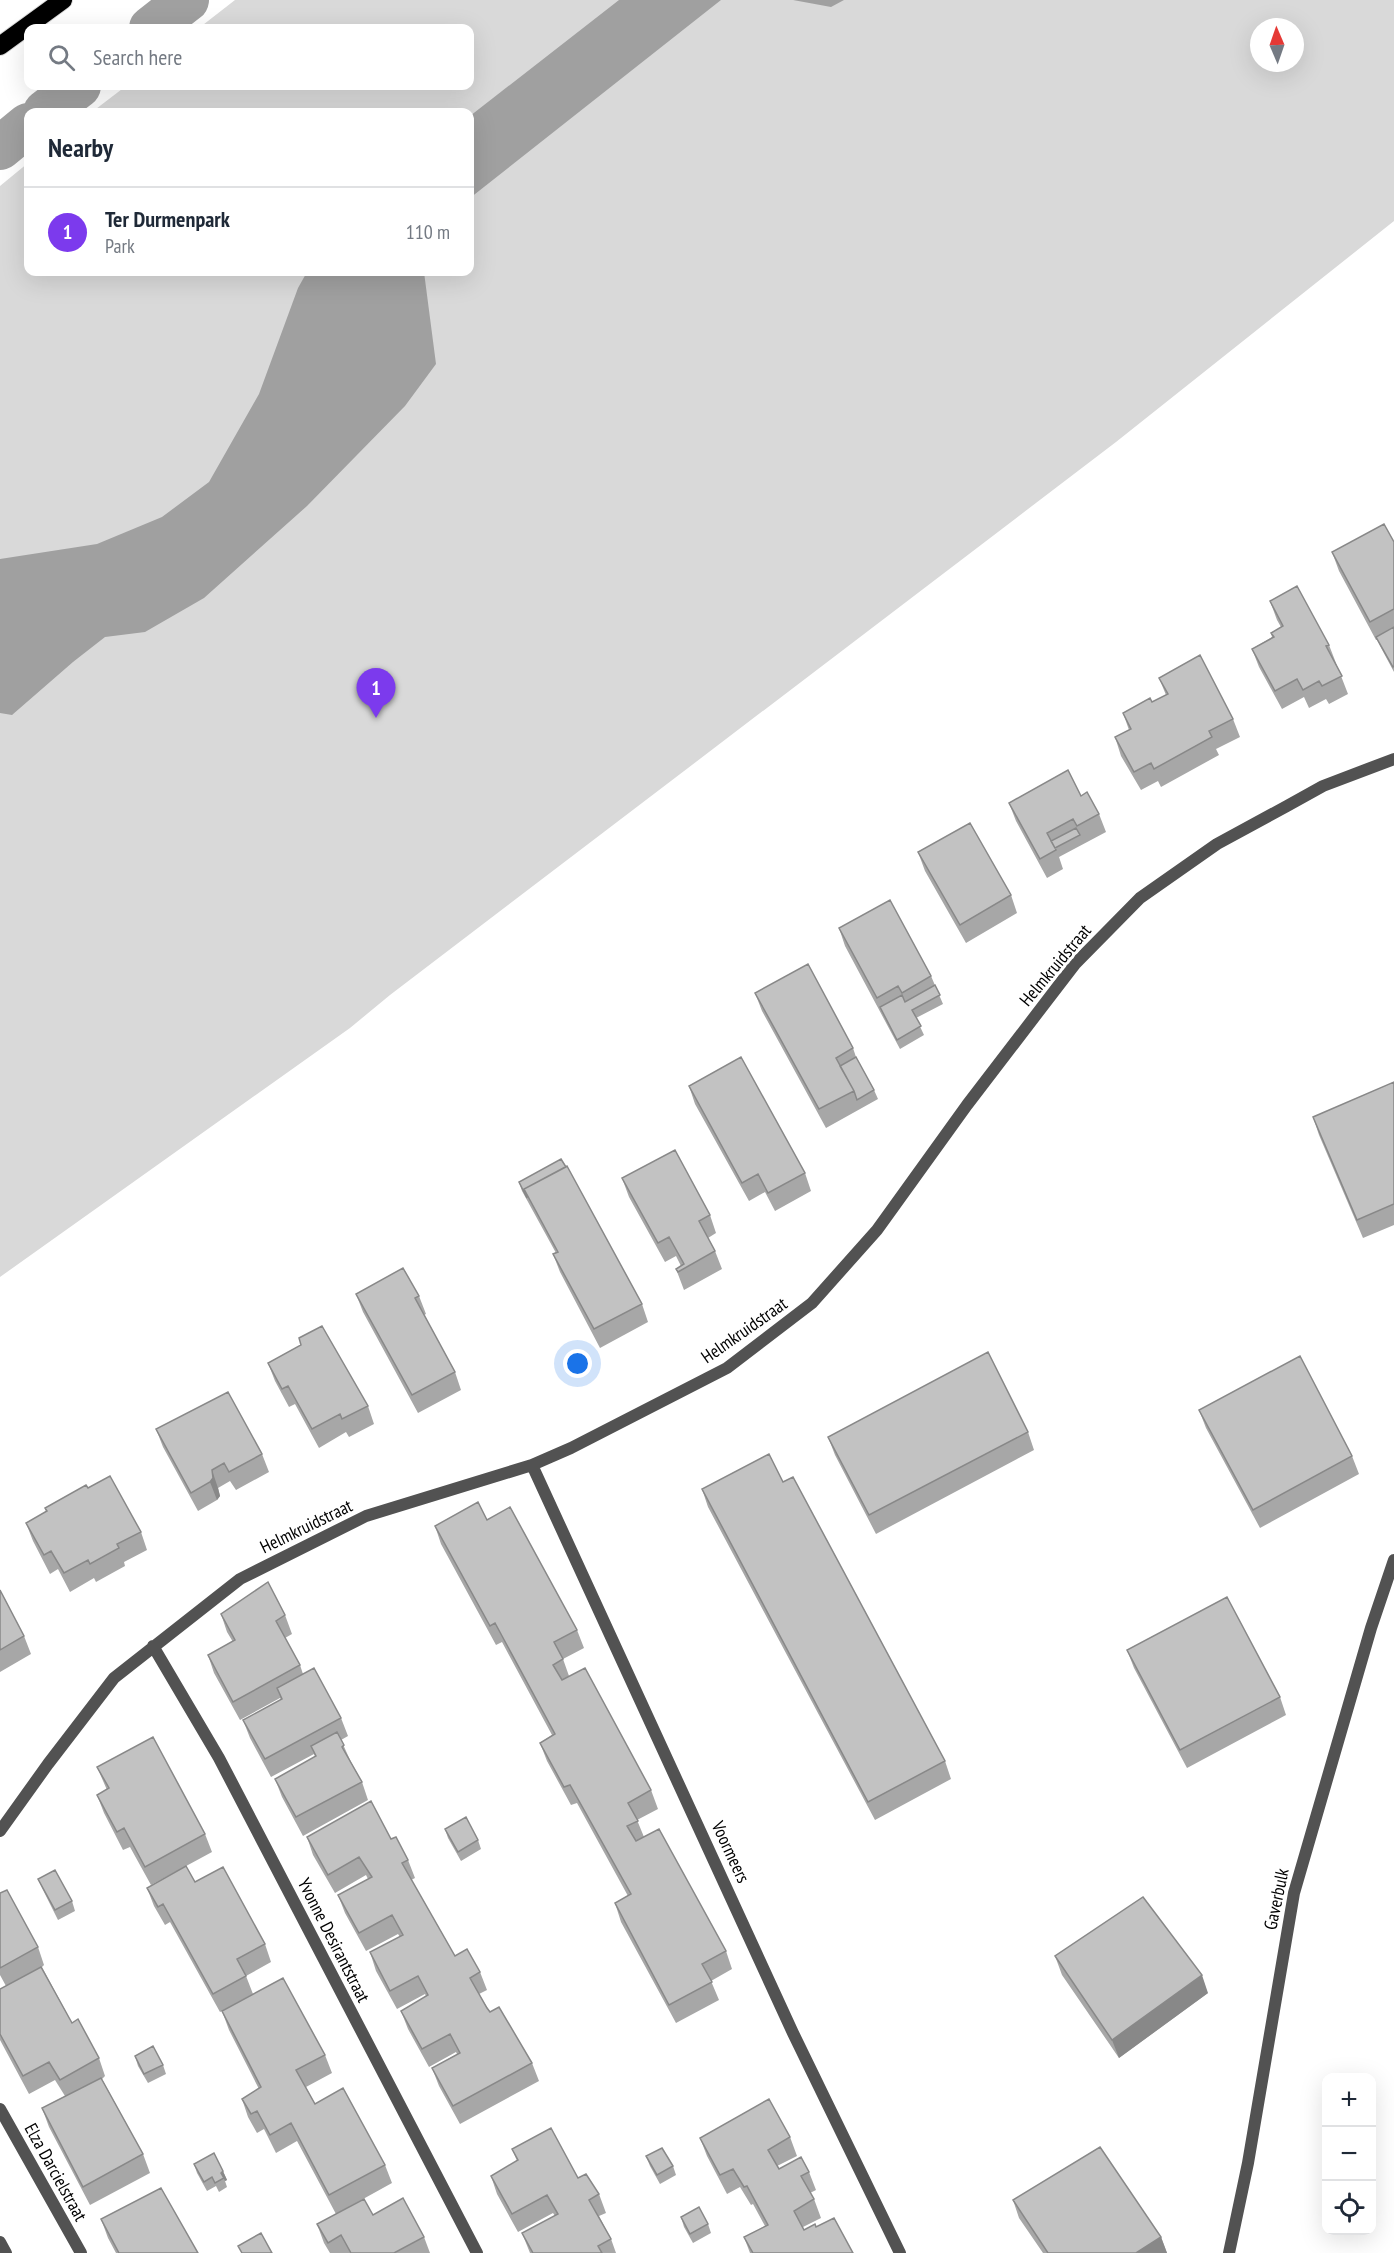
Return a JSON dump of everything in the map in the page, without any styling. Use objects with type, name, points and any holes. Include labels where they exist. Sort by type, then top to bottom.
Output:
[{"type":"highway","points":[[30,24],[63,0]]},
{"type":"highway","points":[[0,46],[24,28]]},
{"type":"street","name":"Helmkruidstraat","points":[[0,1831],[114,1678],[240,1579],[356,1521],[531,1465],[571,1448],[727,1368],[812,1303],[877,1230],[954,1123],[1075,964],[1140,898],[1217,844],[1323,786],[1394,759]]},
{"type":"street","name":"Voormeers","points":[[531,1465],[793,2033],[900,2253]]},
{"type":"street","name":"Gaverbulk","points":[[1229,2253],[1248,2163],[1293,1893],[1371,1628],[1394,1560]]},
{"type":"street","name":"Yvonne Desirantstraat","points":[[153,1646],[219,1758],[477,2253]]},
{"type":"street","name":"Elza Darcielstraat","points":[[0,2109],[81,2253]]},
{"type":"street","points":[[0,2242],[6,2253]]},
{"type":"shaded area","points":[[235,0],[1394,0],[1394,221],[1116,442],[390,995],[350,1028],[0,1277],[0,186],[24,166],[24,276],[474,276],[474,108],[97,108],[121,90],[474,90],[474,24],[204,24]]},
{"type":"shaded area","points":[[619,0],[721,0],[474,195],[474,113]]},
{"type":"shaded area","points":[[793,0],[844,0],[831,7]]},
{"type":"shaded area","points":[[305,276],[425,276],[436,364],[405,406],[307,506],[204,598],[145,632],[105,637],[12,715],[0,713],[0,559],[97,544],[162,517],[209,482],[259,394],[298,288]]},
{"type":"building","points":[[1384,524],[1394,542],[1394,609],[1370,622],[1332,552]]},
{"type":"building","points":[[1297,586],[1329,645],[1326,646],[1342,676],[1322,686],[1319,681],[1303,690],[1297,679],[1275,691],[1252,649],[1274,637],[1271,633],[1283,626],[1270,601]]},
{"type":"building","points":[[1394,627],[1394,666],[1393,667],[1376,637]]},
{"type":"building","points":[[1200,655],[1233,719],[1209,731],[1212,737],[1154,769],[1151,763],[1134,772],[1115,737],[1131,729],[1123,713],[1150,698],[1152,702],[1168,694],[1159,678]]},
{"type":"building","points":[[1068,770],[1081,796],[1087,792],[1099,814],[1077,826],[1073,819],[1047,833],[1056,850],[1040,859],[1009,803]]},
{"type":"building","points":[[970,823],[1011,895],[960,925],[918,852]]},
{"type":"building","points":[[1076,828],[1080,835],[1055,848],[1051,841]]},
{"type":"building","points":[[890,900],[931,976],[902,993],[898,986],[877,998],[839,928]]},
{"type":"building","points":[[808,964],[853,1048],[836,1058],[854,1091],[819,1109],[755,993]]},
{"type":"building","points":[[935,985],[940,995],[912,1010],[921,1026],[897,1040],[880,1007],[902,995],[905,1002]]},
{"type":"building","points":[[741,1057],[805,1173],[768,1193],[758,1174],[742,1183],[689,1086]]},
{"type":"building","points":[[856,1057],[874,1090],[857,1100],[840,1066]]},
{"type":"building","points":[[1394,1082],[1394,1204],[1357,1220],[1313,1117]]},
{"type":"building","points":[[675,1150],[710,1215],[699,1221],[715,1251],[678,1272],[676,1269],[684,1264],[669,1237],[658,1243],[622,1178]]},
{"type":"building","points":[[561,1159],[566,1167],[524,1189],[527,1198],[519,1182]]},
{"type":"building","points":[[567,1166],[642,1304],[594,1329],[553,1254],[558,1252],[524,1189]]},
{"type":"building","points":[[403,1268],[419,1296],[415,1298],[455,1372],[412,1395],[356,1294]]},
{"type":"building","points":[[322,1326],[368,1406],[342,1419],[340,1414],[312,1429],[288,1386],[282,1389],[268,1363],[301,1345],[299,1338]]},
{"type":"building","points":[[988,1352],[1028,1432],[869,1515],[828,1437]]},
{"type":"building","points":[[1300,1356],[1352,1456],[1253,1510],[1199,1410]]},
{"type":"building","points":[[228,1392],[262,1454],[229,1472],[224,1463],[212,1470],[213,1478],[210,1482],[191,1493],[156,1429]]},
{"type":"building","points":[[769,1454],[783,1482],[793,1477],[945,1761],[868,1802],[702,1489]]},
{"type":"building","points":[[110,1476],[141,1532],[117,1544],[119,1548],[90,1564],[88,1560],[64,1573],[51,1551],[44,1555],[26,1523],[47,1511],[45,1508],[86,1485],[88,1488]]},
{"type":"building","points":[[478,1502],[487,1520],[510,1507],[577,1630],[554,1642],[563,1659],[553,1665],[562,1680],[585,1668],[651,1790],[628,1803],[638,1821],[627,1826],[636,1841],[659,1829],[726,1951],[702,1964],[712,1982],[669,2005],[615,1903],[631,1894],[570,1785],[564,1787],[540,1743],[555,1734],[495,1623],[490,1626],[435,1526]]},
{"type":"building","points":[[268,1582],[285,1615],[276,1621],[300,1665],[233,1702],[208,1655],[235,1640],[221,1614]]},
{"type":"building","points":[[0,1590],[24,1636],[0,1650]]},
{"type":"building","points":[[1227,1597],[1280,1697],[1180,1750],[1127,1650]]},
{"type":"building","points":[[314,1668],[341,1718],[265,1759],[243,1720],[282,1699],[277,1688]]},
{"type":"building","points":[[337,1732],[344,1745],[342,1747],[362,1782],[296,1817],[275,1779],[316,1756],[311,1746]]},
{"type":"building","points":[[153,1737],[205,1834],[145,1867],[124,1828],[117,1832],[97,1795],[109,1788],[97,1767]]},
{"type":"building","points":[[371,1801],[391,1839],[396,1837],[408,1860],[402,1863],[455,1956],[467,1949],[480,1972],[470,1978],[487,2008],[490,2012],[499,2007],[532,2063],[453,2106],[432,2068],[460,2053],[450,2034],[422,2049],[401,2011],[428,1995],[418,1976],[390,1991],[370,1952],[403,1935],[392,1915],[359,1933],[338,1895],[372,1877],[359,1857],[328,1875],[307,1837]]},
{"type":"building","points":[[466,1817],[478,1840],[458,1852],[445,1829]]},
{"type":"building","points":[[186,1866],[195,1882],[223,1867],[265,1944],[237,1959],[246,1976],[213,1994],[163,1904],[158,1907],[147,1888]]},
{"type":"building","points":[[55,1870],[72,1901],[55,1910],[38,1879]]},
{"type":"building","points":[[7,1890],[38,1947],[0,1968],[0,1893]]},
{"type":"building","points":[[1143,1897],[1202,1975],[1112,2040],[1055,1956]]},
{"type":"building","points":[[41,1967],[72,2023],[78,2019],[99,2058],[60,2080],[49,2062],[23,2076],[0,2034],[0,1989]]},
{"type":"building","points":[[283,1978],[325,2055],[296,2070],[315,2104],[343,2088],[385,2165],[329,2195],[291,2123],[270,2135],[257,2111],[251,2114],[242,2099],[261,2087],[222,2011]]},
{"type":"building","points":[[153,2046],[163,2065],[144,2074],[135,2056]]},
{"type":"building","points":[[101,2078],[143,2154],[83,2187],[42,2108]]},
{"type":"building","points":[[769,2099],[790,2137],[768,2150],[779,2169],[801,2157],[809,2172],[801,2176],[814,2199],[794,2211],[804,2230],[834,2218],[853,2253],[753,2253],[744,2237],[768,2225],[747,2186],[744,2187],[733,2169],[720,2175],[700,2138]]},
{"type":"building","points":[[551,2128],[578,2178],[586,2174],[599,2194],[589,2200],[611,2239],[598,2246],[602,2253],[533,2253],[522,2233],[558,2214],[547,2195],[512,2214],[491,2176],[518,2160],[512,2149]]},
{"type":"building","points":[[1100,2147],[1161,2237],[1136,2253],[1048,2253],[1013,2200]]},
{"type":"building","points":[[662,2148],[673,2166],[657,2175],[646,2156]]},
{"type":"building","points":[[214,2153],[224,2178],[215,2183],[212,2177],[204,2182],[194,2164]]},
{"type":"building","points":[[161,2188],[198,2253],[119,2253],[101,2219]]},
{"type":"building","points":[[403,2198],[424,2237],[394,2253],[351,2253],[341,2235],[328,2243],[317,2224],[364,2199],[373,2215]]},
{"type":"building","points":[[699,2207],[708,2224],[690,2234],[681,2217]]},
{"type":"building","points":[[261,2233],[272,2253],[242,2253],[238,2246]]},
{"type":"waterway","points":[[156,24],[187,0]]},
{"type":"waterway","points":[[50,108],[74,90]]},
{"type":"waterway","points":[[0,148],[24,128]]},
{"type":"place","name":"Ter Durmenpark","points":[[376,718]]}]
